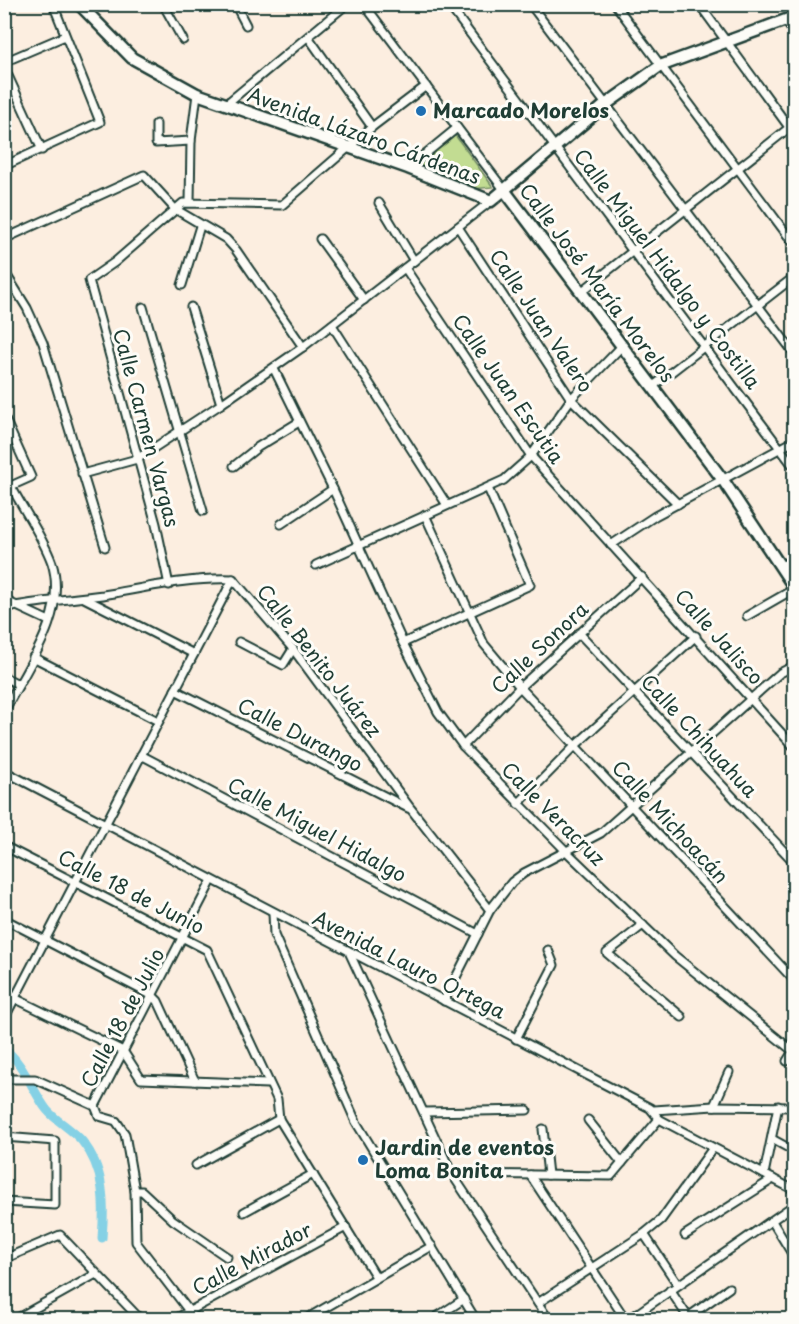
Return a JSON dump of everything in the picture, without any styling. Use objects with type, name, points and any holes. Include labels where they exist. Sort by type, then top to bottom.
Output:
[{"type":"street","points":[[4,166],[100,122],[53,4]]},
{"type":"street","points":[[163,4],[183,40]]},
{"type":"street","points":[[235,4],[246,25]]},
{"type":"street","points":[[225,105],[309,38],[347,4]]},
{"type":"street","name":"Calle José María Morelos","points":[[364,4],[723,480],[795,588]]},
{"type":"street","name":"Calle Miguel Hidalgo y Costilla","points":[[448,4],[554,149],[706,345],[795,466]]},
{"type":"street","points":[[530,4],[795,353]]},
{"type":"street","points":[[615,4],[735,169],[795,244]]},
{"type":"street","points":[[581,292],[735,169],[793,128],[724,41],[699,4]]},
{"type":"street","name":"Avenida Lázaro Cárdenas","points":[[79,5],[132,58],[197,94],[408,168],[491,201],[605,105],[660,66],[790,19]]},
{"type":"street","points":[[790,19],[795,32]]},
{"type":"street","points":[[4,62],[65,36]]},
{"type":"street","points":[[309,38],[372,126]]},
{"type":"street","points":[[4,67],[42,150]]},
{"type":"street","points":[[175,209],[183,203],[190,202],[282,206],[372,126],[426,86]]},
{"type":"street","points":[[190,202],[191,141],[197,94]]},
{"type":"street","points":[[156,124],[156,143],[191,141]]},
{"type":"street","points":[[408,168],[457,128]]},
{"type":"street","points":[[4,239],[144,175],[175,209],[200,226],[226,239],[303,347]]},
{"type":"street","points":[[82,474],[137,459],[180,432],[274,369],[491,201]]},
{"type":"street","points":[[378,203],[414,261]]},
{"type":"street","name":"Calle Carmen Vargas","points":[[169,585],[156,524],[89,280],[115,262],[175,209]]},
{"type":"street","points":[[182,285],[200,226]]},
{"type":"street","name":"Calle Juan Valero","points":[[458,227],[571,399],[678,504]]},
{"type":"street","points":[[320,239],[364,300]]},
{"type":"street","name":"Calle Juan Escutia","points":[[405,268],[531,456],[642,577]]},
{"type":"street","points":[[5,274],[18,291],[43,343],[105,547]]},
{"type":"street","points":[[652,387],[795,277]]},
{"type":"street","points":[[143,307],[203,511]]},
{"type":"street","points":[[191,307],[221,404]]},
{"type":"street","points":[[332,325],[447,505]]},
{"type":"street","points":[[315,565],[447,505],[488,489],[520,468],[571,399],[622,346]]},
{"type":"street","name":"Calle Veracruz","points":[[274,369],[360,546],[403,643],[438,712],[463,746],[566,852],[675,956],[794,1050]]},
{"type":"street","points":[[4,712],[50,621],[56,598],[52,564],[8,488],[31,477],[5,417]]},
{"type":"street","points":[[234,466],[258,447],[300,422]]},
{"type":"street","points":[[611,545],[678,504],[795,441]]},
{"type":"street","points":[[281,524],[333,489]]},
{"type":"street","points":[[403,643],[530,585],[488,489]]},
{"type":"street","name":"Calle Michoacán","points":[[425,515],[468,614],[484,644],[520,687],[795,980]]},
{"type":"street","points":[[781,566],[795,560]]},
{"type":"street","name":"Calle Sonora","points":[[463,746],[520,687],[642,577]]},
{"type":"street","name":"Calle Jalisco","points":[[642,577],[795,747]]},
{"type":"street","points":[[4,1018],[233,579]]},
{"type":"street","name":"Calle Benito Juárez","points":[[15,606],[56,598],[84,598],[169,585],[233,579],[293,649],[411,809],[490,910]]},
{"type":"street","points":[[747,616],[795,588]]},
{"type":"street","points":[[84,598],[194,654]]},
{"type":"street","points":[[4,600],[50,621]]},
{"type":"street","name":"Calle Chihuahua","points":[[579,633],[795,862]]},
{"type":"street","points":[[519,804],[576,745],[696,636]]},
{"type":"street","points":[[240,642],[283,665],[293,649]]},
{"type":"street","points":[[33,657],[158,722]]},
{"type":"street","points":[[444,1001],[490,910],[506,890],[524,873],[601,833],[780,672],[795,666]]},
{"type":"street","points":[[4,677],[18,684]]},
{"type":"street","name":"Calle Durango","points":[[175,690],[411,809]]},
{"type":"street","name":"Calle Miguel Hidalgo","points":[[141,755],[478,934]]},
{"type":"street","name":"Avenida Lauro Ortega","points":[[4,771],[654,1110]]},
{"type":"street","name":"Calle 18 de Junio","points":[[4,846],[207,950],[277,1099],[279,1119]]},
{"type":"street","name":"Calle 18 de Julio","points":[[94,1106],[212,880]]},
{"type":"street","points":[[273,913],[274,935],[356,1122],[476,1320]]},
{"type":"street","points":[[4,919],[153,996],[158,1001],[195,1081]]},
{"type":"street","points":[[643,925],[607,952],[682,1017]]},
{"type":"street","points":[[516,1039],[554,965],[548,950]]},
{"type":"street","points":[[350,953],[452,1174],[549,1320]]},
{"type":"street","points":[[4,993],[123,1051],[141,1079],[268,1084]]},
{"type":"street","points":[[787,1061],[794,1050]]},
{"type":"street","points":[[714,1106],[729,1072]]},
{"type":"street","points":[[4,1079],[35,1079],[94,1106],[99,1116],[117,1122],[125,1134],[135,1191],[136,1242],[189,1311]]},
{"type":"street","points":[[795,1107],[714,1106],[654,1110],[659,1119],[795,1190]]},
{"type":"street","points":[[764,1174],[778,1106]]},
{"type":"street","points":[[425,1112],[527,1110]]},
{"type":"street","points":[[196,1165],[279,1119],[376,1277]]},
{"type":"street","points":[[452,1174],[611,1176],[659,1119]]},
{"type":"street","points":[[588,1120],[622,1163]]},
{"type":"street","points":[[543,1129],[548,1175]]},
{"type":"street","points":[[4,1137],[55,1141],[55,1205],[4,1202]]},
{"type":"street","points":[[772,1139],[795,1151]]},
{"type":"street","points":[[538,1303],[644,1234],[661,1220],[713,1148]]},
{"type":"street","points":[[244,1212],[314,1174]]},
{"type":"street","points":[[530,1175],[627,1320],[795,1205]]},
{"type":"street","points":[[685,1235],[773,1179]]},
{"type":"street","points":[[135,1191],[142,1191],[173,1220],[227,1257]]},
{"type":"street","points":[[772,1221],[795,1257]]},
{"type":"street","name":"Calle Mirador","points":[[173,1320],[345,1227]]},
{"type":"street","points":[[644,1234],[678,1285]]},
{"type":"street","points":[[4,1259],[60,1235],[141,1320]]},
{"type":"street","points":[[304,1320],[432,1246]]},
{"type":"street","points":[[14,1320],[96,1274]]},
{"type":"street","points":[[670,1290],[689,1318],[729,1288]]},
{"type":"street","points":[[432,1320],[464,1299]]},
{"type":"green space","points":[[455,135],[493,187],[472,189],[417,165]]},
{"type":"waterway","points":[[4,1049],[16,1061],[47,1110],[78,1137],[90,1152],[102,1187],[102,1238]]},
{"type":"place","name":"Marcado Morelos","points":[[421,111]]},
{"type":"place","name":"Jardin de eventos Loma Bonita","points":[[363,1160]]}]
